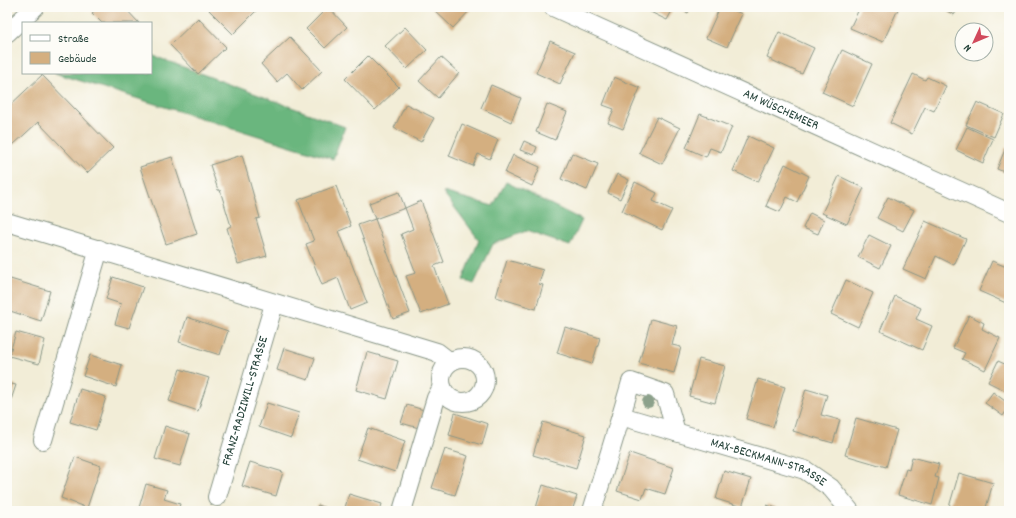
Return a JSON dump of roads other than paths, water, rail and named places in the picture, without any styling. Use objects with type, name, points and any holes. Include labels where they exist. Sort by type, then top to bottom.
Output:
[{"type":"street","points":[[7,33],[35,7]]},
{"type":"street","name":"AM WÜSCHEMEER","points":[[553,7],[1009,213]]},
{"type":"street","points":[[7,212],[14,224],[274,304],[437,352],[450,362]]},
{"type":"street","points":[[42,440],[99,249]]},
{"type":"street","name":"FRANZ-RADZIWILL-STRASSE","points":[[217,498],[274,304]]},
{"type":"street","points":[[402,511],[436,398],[442,387],[442,374],[450,362],[457,359],[472,360],[483,370],[485,385],[477,398],[463,402],[450,398],[442,387]]},
{"type":"street","points":[[592,511],[631,382],[665,394],[676,432]]},
{"type":"street","name":"MAX-BECKMANN-STRASSE","points":[[621,416],[805,470],[831,488],[850,511]]}]
